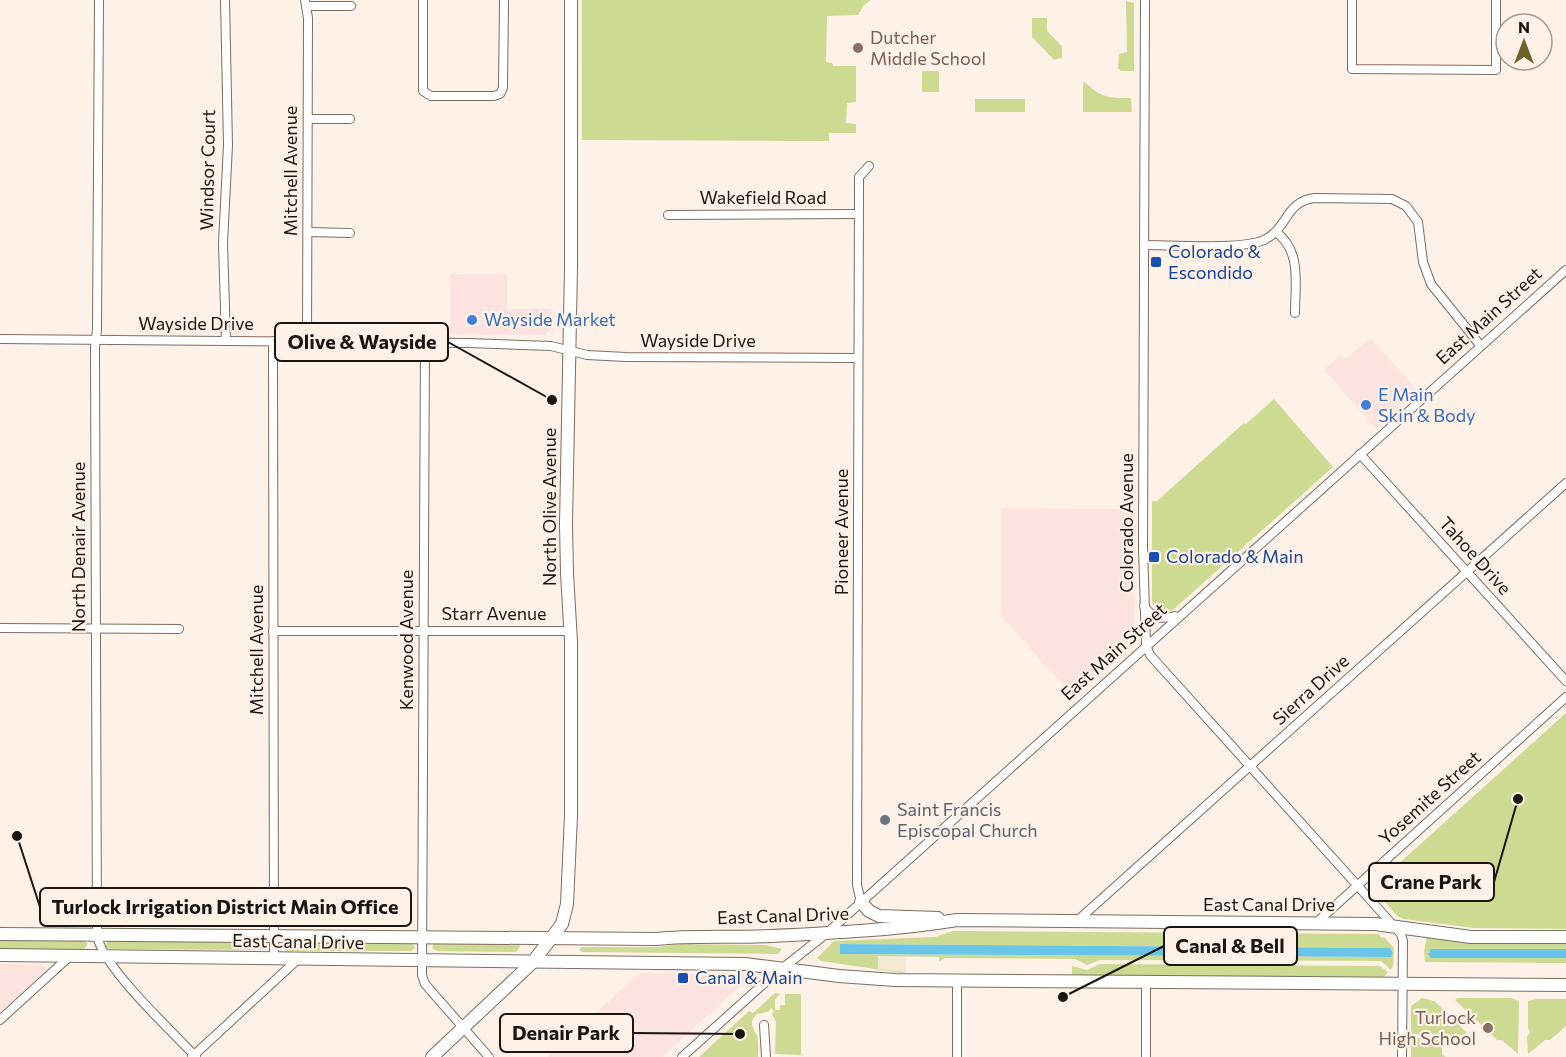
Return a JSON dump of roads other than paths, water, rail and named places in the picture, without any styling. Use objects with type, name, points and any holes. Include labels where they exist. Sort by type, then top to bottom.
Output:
[{"type":"main road","name":"North Olive Avenue","points":[[432,1057],[532,963],[552,938],[564,918],[569,882],[570,631],[566,524],[571,350],[571,0]]},
{"type":"main road","points":[[861,902],[869,911],[879,916],[957,920]]},
{"type":"main road","name":"East Canal Drive","points":[[0,934],[656,939],[826,933],[919,926],[957,920],[1375,924],[1471,937],[1566,938]]},
{"type":"main road","name":"East Canal Drive","points":[[0,956],[745,964],[870,979],[957,981],[1566,985]]},
{"type":"street","name":"North Denair Avenue","points":[[99,0],[95,628],[97,935],[104,956],[118,974],[194,1056]]},
{"type":"street","name":"Windsor Court","points":[[225,0],[228,146],[223,243],[226,341]]},
{"type":"street","points":[[423,0],[423,88],[425,93],[431,96],[494,96],[500,94],[503,88],[504,0]]},
{"type":"street","name":"Colorado Avenue","points":[[1145,0],[1144,606],[1146,645]]},
{"type":"street","points":[[1352,0],[1352,69],[1496,70],[1496,0]]},
{"type":"street","points":[[306,3],[351,6]]},
{"type":"street","name":"Mitchell Avenue","points":[[306,3],[307,341]]},
{"type":"street","points":[[308,119],[350,119]]},
{"type":"street","name":"Pioneer Avenue","points":[[861,902],[857,885],[858,214],[859,177],[868,166]]},
{"type":"street","points":[[1144,245],[1249,245],[1263,241],[1276,232],[1294,207],[1310,198],[1400,201],[1411,211],[1418,222],[1423,262],[1431,285],[1480,345]]},
{"type":"street","name":"Wakefield Road","points":[[668,215],[858,214]]},
{"type":"street","points":[[308,232],[350,233]]},
{"type":"street","points":[[1276,232],[1288,244],[1294,255],[1295,313]]},
{"type":"street","name":"East Main Street","points":[[682,1057],[782,968],[861,902],[1566,270]]},
{"type":"street","name":"Wayside Drive","points":[[0,339],[425,342],[546,346],[594,356],[643,358],[858,358]]},
{"type":"street","name":"Mitchell Avenue","points":[[273,341],[274,959]]},
{"type":"street","name":"Kenwood Avenue","points":[[425,342],[422,975],[425,984],[489,1057]]},
{"type":"street","name":"Tahoe Drive","points":[[1360,454],[1566,681]]},
{"type":"street","name":"Sierra Drive","points":[[1077,921],[1566,483]]},
{"type":"street","points":[[1144,606],[1151,615],[1159,618],[1168,618],[1181,613]]},
{"type":"street","points":[[0,628],[179,629]]},
{"type":"street","name":"Starr Avenue","points":[[273,630],[570,631]]},
{"type":"street","points":[[1146,645],[1150,655],[1394,926],[1403,941],[1402,1057]]},
{"type":"street","name":"Yosemite Street","points":[[1316,923],[1566,697]]},
{"type":"street","points":[[0,1020],[70,956]]},
{"type":"street","points":[[194,1056],[297,960]]},
{"type":"street","points":[[957,981],[957,1057]]},
{"type":"street","points":[[1146,983],[1146,1057]]},
{"type":"street","points":[[764,1025],[766,1057]]},
{"type":"water","points":[[840,944],[1390,948],[1393,953],[1391,957],[840,954]]},
{"type":"water","points":[[1431,949],[1566,949],[1566,958],[1431,958],[1428,954]]},
{"type":"place","name":"Dutcher Middle School","points":[[858,48]]},
{"type":"place","name":"Colorado & Escondido","points":[[1156,262]]},
{"type":"place","name":"Wayside Market","points":[[472,320]]},
{"type":"place","name":"Olive & Wayside","points":[[552,400]]},
{"type":"place","name":"E Main Skin & Body","points":[[1366,405]]},
{"type":"place","name":"Colorado & Main","points":[[1154,557]]},
{"type":"place","name":"Crane Park","points":[[1518,799]]},
{"type":"place","name":"Saint Francis Episcopal Church","points":[[885,820]]},
{"type":"place","name":"Turlock Irrigation District Main Office","points":[[17,836]]},
{"type":"place","name":"Canal & Main","points":[[683,978]]},
{"type":"place","name":"Canal & Bell","points":[[1063,997]]},
{"type":"place","name":"Turlock High School","points":[[1488,1028]]},
{"type":"place","name":"Denair Park","points":[[740,1034]]}]
